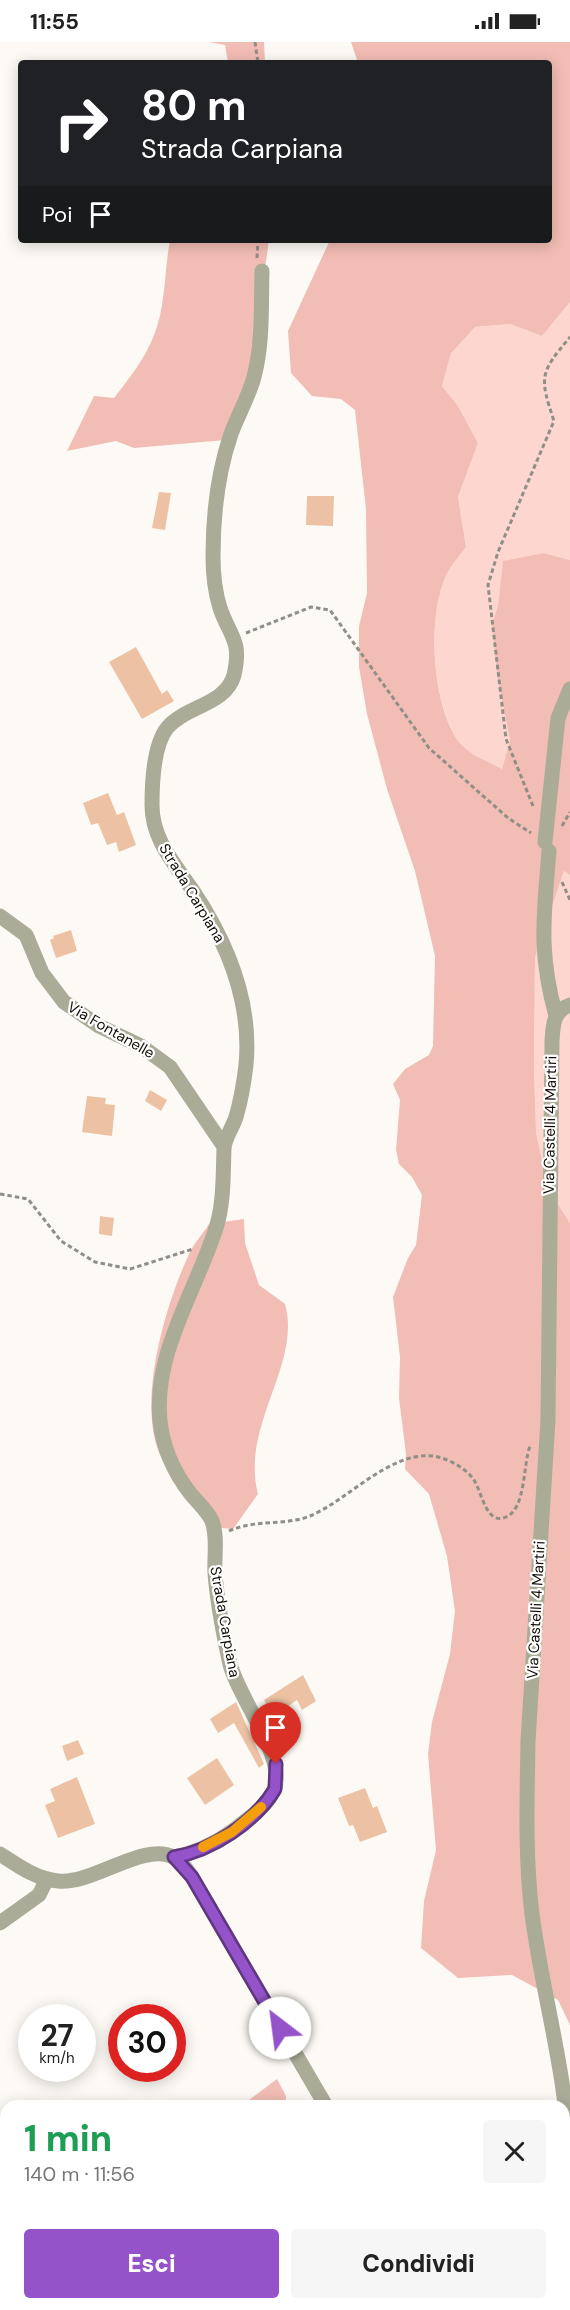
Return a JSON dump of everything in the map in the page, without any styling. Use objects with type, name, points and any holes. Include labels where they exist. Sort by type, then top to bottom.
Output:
[{"type":"street","points":[[236,637],[218,604],[212,554],[217,497],[225,456],[254,377],[260,343],[262,271]]},
{"type":"street","name":"Strada Carpiana","points":[[174,1857],[188,1855],[232,1832],[264,1804],[275,1789],[276,1783],[276,1764],[244,1701],[230,1665],[216,1579],[216,1538],[208,1513],[179,1478],[167,1455],[159,1405],[165,1360],[214,1236],[222,1196],[224,1145],[236,1118],[244,1081],[247,1047],[244,1010],[224,944],[192,890],[167,857],[154,826],[152,805],[158,749],[164,733],[174,721],[227,689],[233,677],[236,637]]},
{"type":"street","name":"Via Castelli 4 Martiri","points":[[565,2100],[532,1915],[529,1885],[528,1790],[529,1730],[548,1420],[551,1300],[549,1121],[555,1016],[542,950],[547,847],[558,718],[570,689]]},
{"type":"street","name":"Via Fontanelle","points":[[0,916],[26,935],[42,973],[64,1002],[99,1026],[141,1046],[170,1067],[224,1145]]},
{"type":"street","points":[[555,1016],[570,1005]]},
{"type":"street","points":[[0,1854],[37,1876],[68,1881],[147,1856],[174,1857],[192,1877],[322,2100]]},
{"type":"street","points":[[0,1923],[39,1895],[47,1879]]},
{"type":"path","points":[[255,42],[258,60]]},
{"type":"path","points":[[536,813],[506,739],[488,585],[498,552],[554,421],[544,390],[546,365],[570,337]]},
{"type":"path","points":[[236,637],[311,607],[330,610],[429,748],[508,818],[547,847]]},
{"type":"path","points":[[0,1194],[28,1199],[61,1241],[95,1262],[130,1269],[200,1246],[214,1236]]},
{"type":"path","points":[[216,1538],[232,1529],[253,1524],[303,1518],[325,1508],[404,1459],[429,1455],[441,1457],[463,1469],[474,1479],[488,1511],[495,1518],[504,1519],[512,1514],[518,1504],[533,1440]]},
{"type":"shaded area","points":[[209,42],[264,42],[265,60],[228,60],[225,45]]},
{"type":"shaded area","points":[[351,42],[570,42],[570,302],[542,336],[510,324],[475,327],[451,353],[442,386],[458,406],[478,443],[458,497],[466,547],[445,578],[439,596],[434,639],[438,685],[450,726],[459,742],[468,751],[502,769],[510,740],[497,676],[492,625],[498,605],[503,561],[544,553],[570,560],[570,875],[564,871],[535,957],[534,1068],[536,1132],[548,1189],[570,1223],[570,2025],[558,2000],[512,1975],[458,1978],[421,1948],[424,1901],[436,1850],[428,1754],[432,1722],[450,1654],[455,1611],[447,1556],[429,1494],[405,1469],[406,1454],[399,1398],[400,1357],[393,1297],[408,1258],[416,1245],[422,1195],[412,1177],[399,1164],[396,1150],[400,1100],[393,1084],[405,1069],[429,1055],[433,1046],[435,956],[415,871],[387,789],[367,714],[359,667],[359,626],[367,593],[366,509],[355,410],[341,399],[312,396],[291,373],[288,331],[329,243],[552,243],[552,60],[357,60]]},
{"type":"shaded area","points":[[170,243],[269,243],[250,375],[225,440],[134,448],[116,441],[67,451],[94,396],[114,398],[148,348],[160,316]]},
{"type":"shaded area","points":[[570,302],[570,560],[544,553],[503,562],[498,605],[492,625],[497,676],[510,740],[502,769],[474,755],[460,743],[443,707],[438,685],[434,639],[439,596],[447,574],[466,547],[458,497],[478,443],[458,406],[442,386],[451,352],[475,327],[510,324],[542,336]]},
{"type":"shaded area","points":[[564,871],[570,875],[570,1223],[548,1189],[536,1132],[534,1068],[535,957]]},
{"type":"shaded area","points":[[244,1219],[245,1243],[259,1285],[285,1304],[288,1327],[279,1373],[257,1444],[255,1469],[258,1494],[233,1529],[211,1527],[167,1468],[154,1437],[151,1412],[156,1356],[171,1301],[191,1250],[209,1224]]},
{"type":"shaded area","points":[[277,2079],[286,2096],[286,2100],[249,2100]]},
{"type":"building","points":[[159,492],[171,493],[165,530],[152,528]]},
{"type":"building","points":[[307,496],[334,496],[333,526],[306,525]]},
{"type":"building","points":[[136,647],[162,694],[167,690],[174,701],[142,719],[109,662]]},
{"type":"building","points":[[108,793],[117,815],[124,812],[136,845],[119,852],[116,842],[107,845],[98,823],[91,825],[83,803]]},
{"type":"building","points":[[71,930],[77,951],[56,958],[50,940],[54,938],[53,936]]},
{"type":"building","points":[[150,1090],[167,1100],[161,1111],[145,1101]]},
{"type":"building","points":[[87,1096],[106,1098],[105,1104],[115,1105],[112,1136],[82,1132]]},
{"type":"building","points":[[100,1216],[114,1218],[112,1236],[99,1234]]},
{"type":"building","points":[[303,1675],[316,1701],[302,1710],[297,1700],[273,1716],[264,1700]]},
{"type":"building","points":[[236,1702],[264,1764],[259,1768],[234,1723],[218,1733],[210,1719]]},
{"type":"building","points":[[78,1740],[84,1754],[67,1761],[62,1746]]},
{"type":"building","points":[[217,1758],[234,1785],[205,1805],[187,1778]]},
{"type":"building","points":[[77,1777],[95,1824],[58,1838],[45,1805],[55,1801],[50,1789]]},
{"type":"building","points":[[365,1788],[373,1808],[377,1806],[387,1832],[360,1842],[353,1825],[349,1826],[338,1798]]},
{"type":"slow traffic","points":[[203,1847],[232,1832],[261,1807]]},
{"type":"route","points":[[276,1764],[275,1789],[248,1820],[232,1832],[188,1855],[174,1857],[192,1877],[280,2028]]}]
